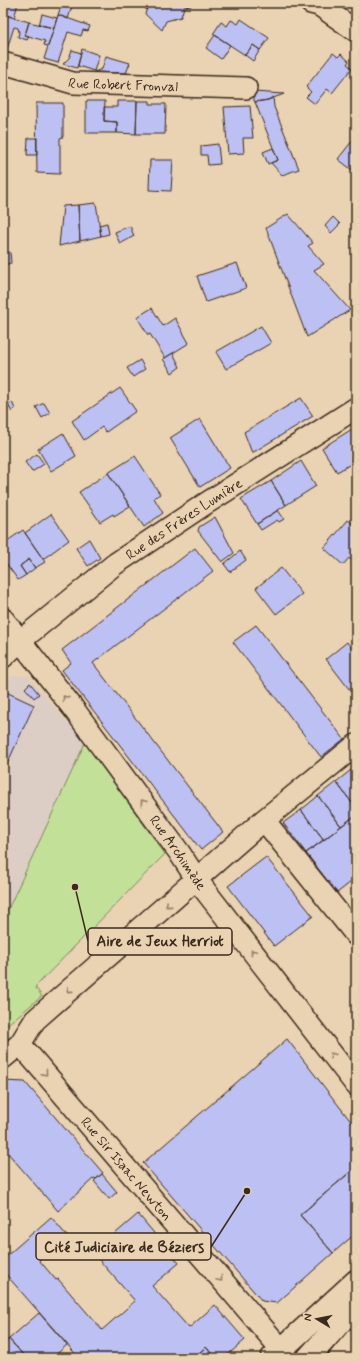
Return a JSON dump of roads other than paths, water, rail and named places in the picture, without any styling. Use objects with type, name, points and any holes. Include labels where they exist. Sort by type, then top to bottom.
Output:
[{"type":"main road","points":[[276,1354],[356,1282]]},
{"type":"main road","points":[[308,1358],[356,1305]]},
{"type":"main road","points":[[340,1358],[356,1339]]},
{"type":"street","points":[[311,3],[319,5],[356,31]]},
{"type":"street","name":"Rue Robert Fronval","points":[[3,63],[73,83],[246,88]]},
{"type":"street","name":"Rue des Frères Lumière","points":[[3,657],[20,641],[115,564],[202,506],[356,408]]},
{"type":"street","name":"Rue Archimède","points":[[3,619],[73,708],[179,852],[197,880],[356,1085]]},
{"type":"street","points":[[3,1058],[20,1044],[35,1020],[264,820],[356,745]]},
{"type":"street","points":[[264,820],[356,935]]},
{"type":"street","name":"Rue Sir Isaac Newton","points":[[20,1044],[276,1354]]},
{"type":"place","name":"Aire de Jeux Herriot","points":[[75,887]]},
{"type":"place","name":"Cité Judiciaire de Béziers","points":[[247,1191]]}]
